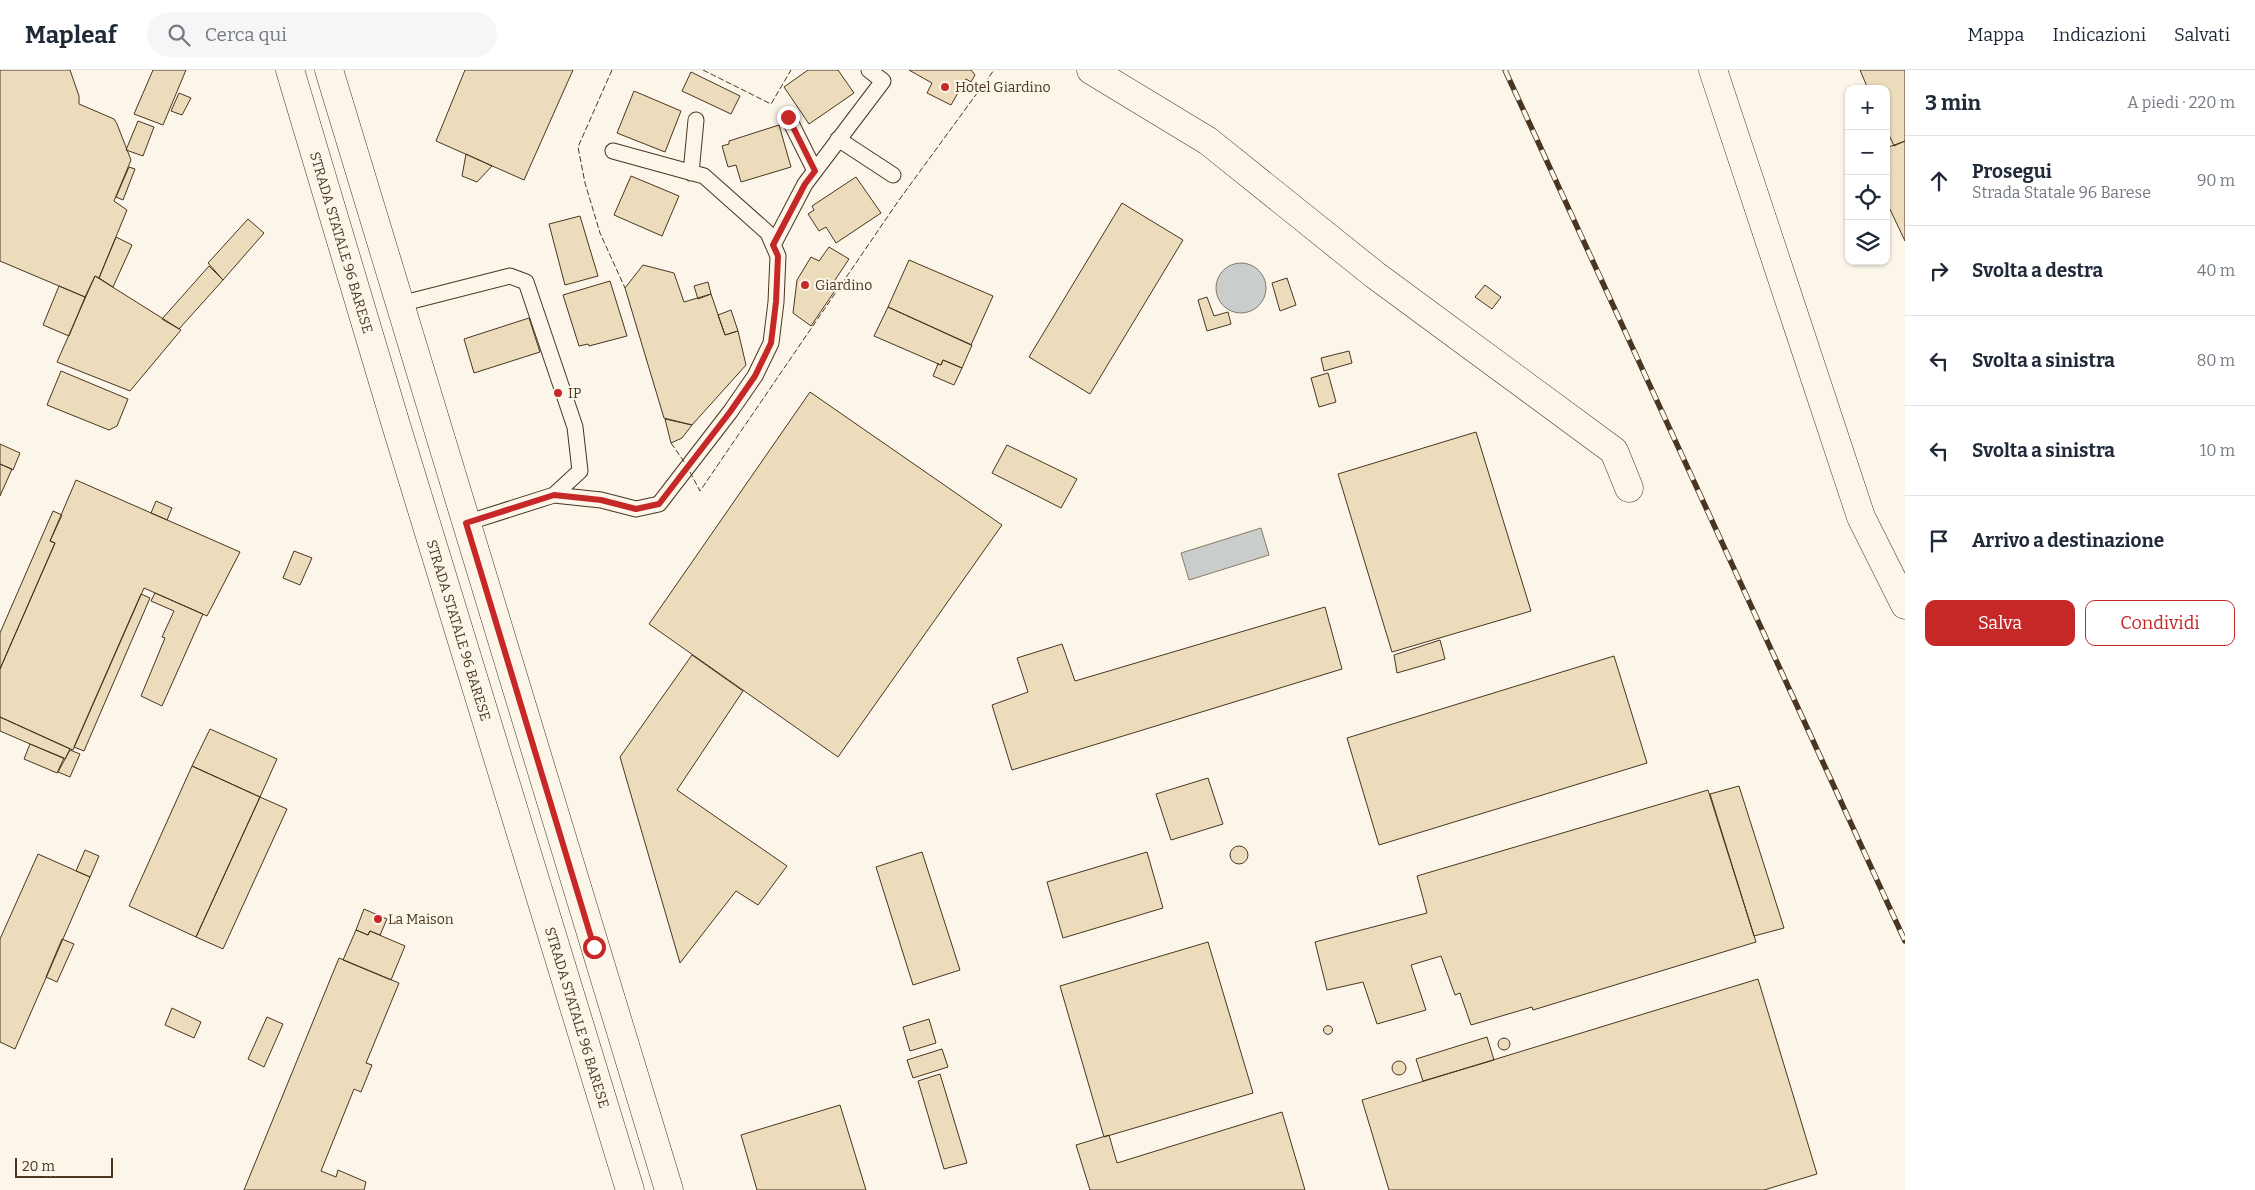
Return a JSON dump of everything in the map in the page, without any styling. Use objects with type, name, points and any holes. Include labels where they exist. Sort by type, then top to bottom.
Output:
[{"type":"main road","name":"STRADA STATALE 96 BARESE","points":[[290,70],[396,425],[630,1190]]},
{"type":"main road","points":[[329,70],[669,1190]]},
{"type":"main road","points":[[1091,70],[1208,142],[1375,275],[1614,451],[1629,488]]},
{"type":"main road","points":[[1713,70],[1861,517],[1905,605]]},
{"type":"lane","points":[[773,245],[805,184],[884,81],[869,70]]},
{"type":"lane","points":[[788,117],[815,171]]},
{"type":"lane","points":[[690,173],[696,120]]},
{"type":"lane","points":[[838,139],[893,175]]},
{"type":"lane","points":[[466,523],[554,495],[601,500],[636,509],[659,504],[745,391],[755,376],[771,343],[776,302],[778,256],[768,233],[704,176],[613,151]]},
{"type":"lane","points":[[400,304],[510,276],[526,282],[575,427],[580,471],[554,495]]},
{"type":"shaded area","points":[[1241,263],[1255,267],[1262,274],[1266,288],[1262,302],[1255,309],[1241,313],[1227,309],[1220,302],[1216,288],[1220,274],[1227,267]]},
{"type":"shaded area","points":[[1261,528],[1269,555],[1189,580],[1181,553]]},
{"type":"building","points":[[0,70],[70,70],[79,96],[79,104],[114,119],[131,160],[114,201],[127,210],[99,278],[95,276],[85,297],[0,261]]},
{"type":"building","points":[[153,70],[186,70],[163,125],[134,114]]},
{"type":"building","points":[[465,70],[573,70],[524,180],[436,141]]},
{"type":"building","points":[[808,70],[838,70],[854,93],[809,124],[784,87]]},
{"type":"building","points":[[909,70],[971,70],[975,75],[971,82],[966,79],[951,105],[927,93],[932,83]]},
{"type":"building","points":[[1860,70],[1905,70],[1905,141],[1894,146],[1890,137],[1890,85],[1866,85]]},
{"type":"building","points":[[691,72],[740,96],[731,114],[682,91]]},
{"type":"building","points":[[634,91],[681,111],[665,152],[617,133]]},
{"type":"building","points":[[179,93],[191,98],[182,115],[171,111]]},
{"type":"building","points":[[138,121],[154,127],[143,156],[126,150]]},
{"type":"building","points":[[779,125],[791,167],[741,182],[736,165],[728,167],[722,146],[729,144],[729,141]]},
{"type":"building","points":[[1905,141],[1905,241],[1890,209],[1890,147]]},
{"type":"building","points":[[466,154],[492,166],[477,182],[462,176]]},
{"type":"building","points":[[129,167],[135,169],[123,200],[116,197]]},
{"type":"building","points":[[631,176],[679,196],[662,236],[614,215]]},
{"type":"building","points":[[856,177],[881,213],[836,243],[826,227],[819,231],[808,214],[814,210],[812,206]]},
{"type":"building","points":[[1122,203],[1183,240],[1090,394],[1029,357]]},
{"type":"building","points":[[580,216],[598,276],[565,285],[549,224]]},
{"type":"building","points":[[248,219],[264,233],[223,280],[208,263]]},
{"type":"building","points":[[116,237],[132,245],[113,287],[99,278]]},
{"type":"building","points":[[829,247],[849,259],[829,289],[834,292],[811,326],[793,313],[797,280],[811,257],[819,261]]},
{"type":"building","points":[[909,260],[993,296],[971,345],[888,307]]},
{"type":"building","points":[[643,265],[674,273],[684,302],[711,294],[725,335],[738,331],[746,365],[692,425],[664,418],[625,288]]},
{"type":"building","points":[[209,266],[223,280],[179,329],[162,319]]},
{"type":"building","points":[[95,276],[181,330],[130,391],[57,362]]},
{"type":"building","points":[[1287,278],[1296,305],[1280,311],[1272,283]]},
{"type":"building","points":[[610,281],[627,336],[589,346],[588,344],[579,346],[563,295]]},
{"type":"building","points":[[708,282],[711,294],[698,299],[694,286]]},
{"type":"building","points":[[1485,285],[1501,297],[1492,309],[1475,297]]},
{"type":"building","points":[[59,286],[85,297],[69,336],[43,325]]},
{"type":"building","points":[[1207,297],[1214,316],[1228,312],[1231,324],[1207,331],[1198,300]]},
{"type":"building","points":[[888,307],[972,345],[962,368],[943,360],[941,365],[874,336]]},
{"type":"building","points":[[731,310],[738,331],[725,335],[718,315]]},
{"type":"building","points":[[529,318],[540,352],[474,373],[464,339]]},
{"type":"building","points":[[1349,351],[1352,363],[1324,371],[1321,358]]},
{"type":"building","points":[[943,360],[962,368],[954,385],[933,376],[938,364],[941,365]]},
{"type":"building","points":[[61,371],[128,399],[117,426],[109,430],[47,405]]},
{"type":"building","points":[[1328,373],[1336,402],[1319,407],[1311,378]]},
{"type":"building","points":[[810,392],[1002,525],[838,757],[649,624]]},
{"type":"building","points":[[665,419],[692,425],[682,438],[671,443]]},
{"type":"building","points":[[1476,432],[1531,611],[1392,652],[1338,474]]},
{"type":"building","points":[[0,444],[20,453],[13,470],[0,464]]},
{"type":"building","points":[[1007,445],[1077,479],[1061,508],[992,473]]},
{"type":"building","points":[[0,464],[12,469],[0,496]]},
{"type":"building","points":[[76,480],[240,552],[207,616],[144,588],[73,750],[0,717],[0,669],[55,543],[50,541]]},
{"type":"building","points":[[156,501],[172,508],[167,520],[151,513]]},
{"type":"building","points":[[53,511],[62,515],[50,541],[55,543],[0,669],[0,633]]},
{"type":"building","points":[[294,551],[312,558],[300,585],[283,578]]},
{"type":"building","points":[[155,593],[203,614],[162,706],[141,696],[165,638],[162,637],[174,611],[151,601]]},
{"type":"building","points":[[141,594],[150,598],[84,751],[74,747]]},
{"type":"building","points":[[1325,607],[1342,669],[1012,770],[992,705],[1028,692],[1017,658],[1062,644],[1075,681]]},
{"type":"building","points":[[1440,640],[1445,659],[1397,673],[1394,655]]},
{"type":"building","points":[[692,655],[743,691],[677,790],[787,866],[758,905],[736,891],[680,963],[620,757]]},
{"type":"building","points":[[1614,656],[1647,763],[1379,845],[1347,738]]},
{"type":"building","points":[[0,717],[70,749],[65,759],[0,731]]},
{"type":"building","points":[[210,729],[277,759],[260,797],[192,766]]},
{"type":"building","points":[[30,744],[64,758],[57,773],[24,759]]},
{"type":"building","points":[[70,750],[80,754],[70,777],[58,772]]},
{"type":"building","points":[[192,766],[260,797],[196,937],[129,906]]},
{"type":"building","points":[[1208,778],[1223,824],[1171,840],[1156,794]]},
{"type":"building","points":[[1739,786],[1784,928],[1754,936],[1710,794]]},
{"type":"building","points":[[1708,790],[1756,942],[1533,1010],[1532,1007],[1471,1025],[1460,993],[1455,995],[1441,956],[1411,965],[1426,1010],[1377,1024],[1363,982],[1327,990],[1315,942],[1427,913],[1417,876]]},
{"type":"building","points":[[260,797],[287,809],[223,949],[196,937]]},
{"type":"building","points":[[1235,846],[1243,846],[1248,851],[1246,862],[1235,864],[1230,859],[1230,851]]},
{"type":"building","points":[[85,850],[99,856],[90,877],[76,871]]},
{"type":"building","points":[[922,852],[960,970],[913,985],[876,867]]},
{"type":"building","points":[[1147,852],[1163,908],[1063,938],[1047,882]]},
{"type":"building","points":[[38,854],[90,877],[15,1049],[0,1042],[0,939]]},
{"type":"building","points":[[364,909],[387,919],[380,935],[370,931],[368,935],[356,930]]},
{"type":"building","points":[[356,930],[368,935],[370,931],[405,946],[391,980],[343,960]]},
{"type":"building","points":[[62,939],[74,944],[57,982],[46,977]]},
{"type":"building","points":[[1208,942],[1253,1093],[1104,1137],[1060,986]]},
{"type":"building","points":[[339,958],[399,983],[366,1063],[372,1065],[361,1092],[354,1089],[321,1171],[336,1177],[338,1170],[366,1182],[364,1190],[244,1190]]},
{"type":"building","points":[[1758,979],[1817,1174],[1764,1190],[1389,1190],[1362,1100]]},
{"type":"building","points":[[172,1008],[201,1022],[194,1038],[165,1025]]},
{"type":"building","points":[[267,1017],[283,1024],[264,1067],[248,1059]]},
{"type":"building","points":[[929,1019],[936,1043],[910,1051],[903,1027]]},
{"type":"building","points":[[1328,1026],[1332,1030],[1328,1034],[1324,1030]]},
{"type":"building","points":[[1487,1037],[1494,1060],[1423,1081],[1416,1059]]},
{"type":"building","points":[[1502,1038],[1506,1038],[1510,1044],[1506,1050],[1502,1050],[1498,1046],[1498,1042]]},
{"type":"building","points":[[942,1049],[948,1067],[913,1078],[907,1060]]},
{"type":"building","points":[[1396,1061],[1402,1061],[1406,1068],[1402,1075],[1396,1075],[1392,1071],[1392,1065]]},
{"type":"building","points":[[940,1074],[967,1163],[944,1169],[918,1081]]},
{"type":"building","points":[[840,1105],[866,1190],[757,1190],[741,1135]]},
{"type":"building","points":[[1282,1112],[1305,1190],[1090,1190],[1076,1145],[1109,1135],[1117,1163]]},
{"type":"railway","points":[[1505,70],[1905,941]]},
{"type":"fence","points":[[612,70],[578,147],[585,183],[600,233],[625,288]]},
{"type":"fence","points":[[703,70],[771,104],[791,70]]},
{"type":"fence","points":[[690,472],[700,491],[899,200],[994,70]]},
{"type":"fence","points":[[671,443],[685,463]]},
{"type":"place","name":"Hotel Giardino","points":[[945,87]]},
{"type":"place","name":"Giardino","points":[[805,285]]},
{"type":"place","name":"IP","points":[[558,393]]},
{"type":"place","name":"La Maison","points":[[378,919]]},
{"type":"route","points":[[594,947],[466,523],[554,495],[601,500],[636,509],[659,504],[688,468],[755,376],[771,343],[776,302],[778,256],[773,245],[805,184],[815,171],[788,117]]}]
